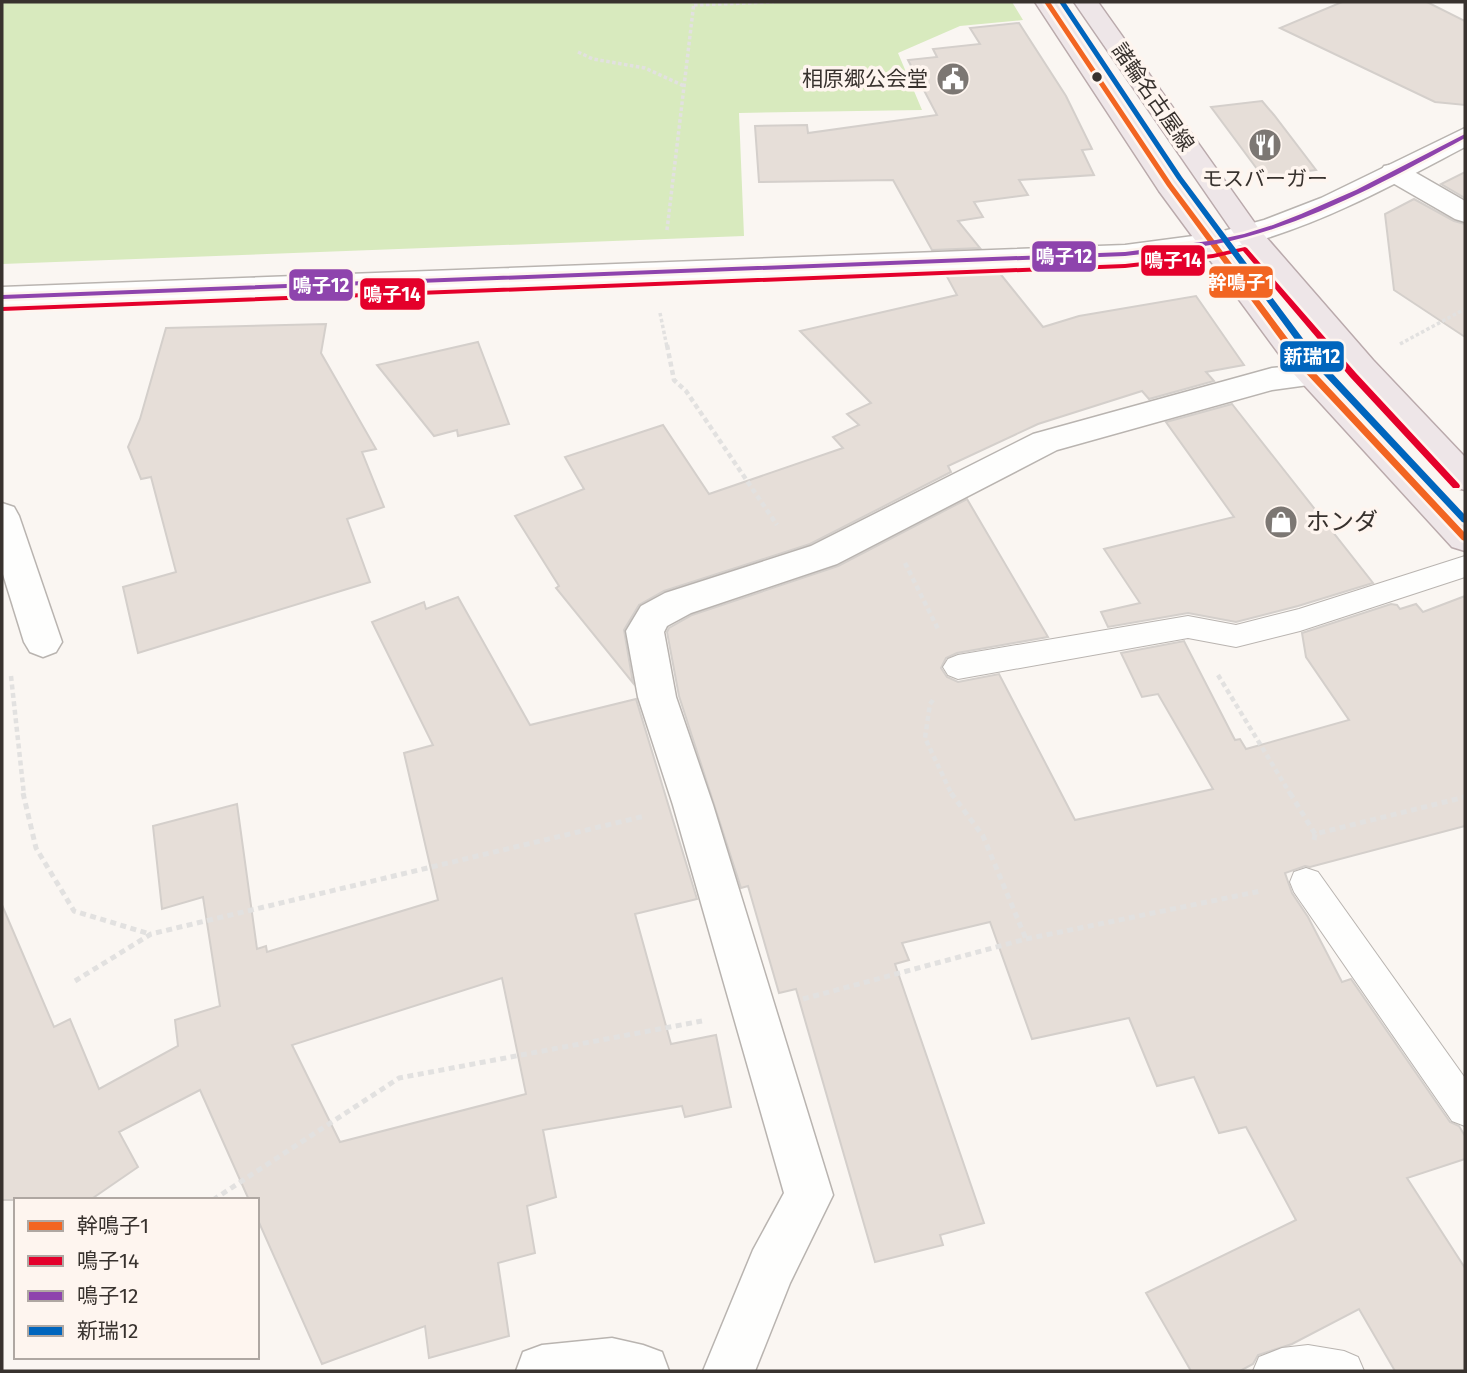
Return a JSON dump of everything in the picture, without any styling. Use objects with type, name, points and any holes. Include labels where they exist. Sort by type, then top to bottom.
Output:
[{"type":"main road","name":"諸輪名古屋線","points":[[1047,2],[1212,244],[1312,375],[1465,538]]},
{"type":"main road","name":"諸輪名古屋線","points":[[1086,2],[1249,235],[1362,367],[1465,478]]},
{"type":"street","points":[[2,297],[1125,254],[1212,244],[1249,235],[1321,207],[1465,136]]},
{"type":"street","points":[[1394,172],[1465,213]]},
{"type":"street","points":[[729,1371],[771,1268],[809,1195],[693,805],[657,697],[645,631],[654,616],[678,603],[824,555],[1045,442],[1272,379],[1312,375]]},
{"type":"street","points":[[2,516],[43,642]]},
{"type":"street","points":[[542,1371],[612,1364],[643,1371]]},
{"type":"lane","points":[[958,667],[1188,627],[1236,636],[1300,620],[1465,566]]},
{"type":"lane","points":[[1306,882],[1465,1108]]},
{"type":"lane","points":[[1273,1371],[1286,1366],[1314,1364],[1344,1371]]},
{"type":"path","points":[[666,239],[694,3],[774,2]]},
{"type":"path","points":[[578,52],[593,59],[645,68],[684,86]]},
{"type":"path","points":[[659,308],[674,380],[686,391],[803,563]]},
{"type":"path","points":[[1390,350],[1465,309]]},
{"type":"path","points":[[884,522],[958,667],[930,704],[925,738],[947,788],[983,836],[1026,939]]},
{"type":"path","points":[[216,1198],[400,1078],[755,1012],[1026,939],[1306,882],[1315,834],[1188,627]]},
{"type":"path","points":[[43,642],[9,658],[20,778],[36,848],[74,911],[151,934]]},
{"type":"path","points":[[1315,834],[1465,797]]},
{"type":"path","points":[[75,981],[151,934],[693,805]]},
{"type":"green space","points":[[2,2],[1012,2],[1023,20],[960,26],[898,53],[922,110],[739,113],[744,236],[2,264]]},
{"type":"building","points":[[1342,2],[1427,2],[1465,21],[1465,105],[1435,102],[1280,28]]},
{"type":"building","points":[[1019,23],[1066,96],[1092,149],[1082,150],[1094,175],[1019,180],[1028,195],[974,202],[983,217],[958,221],[980,248],[932,250],[893,180],[759,182],[755,126],[807,125],[808,133],[937,115],[908,60],[937,57],[933,49],[980,44],[970,28]]},
{"type":"building","points":[[1262,101],[1316,170],[1263,177],[1211,107]]},
{"type":"building","points":[[1465,172],[1465,198],[1441,184]]},
{"type":"building","points":[[1414,199],[1454,221],[1465,224],[1465,337],[1394,290],[1385,214]]},
{"type":"building","points":[[998,271],[1043,327],[1079,316],[1196,296],[1244,365],[1206,372],[1214,381],[1149,399],[1142,391],[1038,424],[948,466],[951,472],[810,544],[664,591],[639,605],[624,630],[633,683],[556,588],[559,586],[515,516],[584,489],[565,457],[663,425],[709,494],[843,448],[833,437],[859,425],[847,414],[871,403],[800,331],[957,295],[945,273]]},
{"type":"building","points":[[326,324],[321,353],[376,449],[362,452],[384,507],[347,519],[370,582],[138,653],[123,587],[176,572],[151,477],[141,479],[128,447],[140,419],[166,328]]},
{"type":"building","points":[[478,342],[509,424],[458,436],[457,430],[434,436],[377,365]]},
{"type":"building","points":[[1232,404],[1373,583],[1236,622],[1188,613],[1108,627],[1101,612],[1140,603],[1104,549],[1234,517],[1166,422]]},
{"type":"building","points":[[967,499],[1048,637],[957,653],[946,658],[941,668],[947,677],[958,682],[999,674],[1075,820],[1213,789],[1158,694],[1142,697],[1121,653],[1184,641],[1235,740],[1240,739],[1246,749],[1349,720],[1306,657],[1302,633],[1391,604],[1400,609],[1416,604],[1423,612],[1465,596],[1465,826],[1285,873],[1292,893],[1308,917],[1342,982],[1351,979],[1450,1122],[1459,1126],[1465,1136],[1465,1159],[1407,1178],[1465,1268],[1465,1371],[1395,1371],[1359,1309],[1292,1344],[1258,1355],[1253,1364],[1240,1371],[1191,1371],[1146,1293],[1296,1220],[1246,1127],[1219,1133],[1194,1077],[1157,1086],[1129,1018],[1032,1039],[990,922],[902,943],[909,960],[895,964],[984,1223],[940,1235],[943,1245],[875,1262],[796,989],[779,993],[748,886],[741,888],[679,696],[667,632],[669,628],[692,615],[838,566]]},
{"type":"building","points":[[458,597],[530,725],[636,699],[697,899],[635,914],[671,1044],[716,1035],[731,1107],[685,1117],[682,1106],[543,1130],[556,1197],[527,1206],[535,1253],[498,1263],[509,1336],[429,1358],[425,1326],[322,1364],[259,1222],[259,1198],[248,1198],[200,1090],[119,1132],[138,1167],[93,1198],[2,1200],[2,905],[54,1027],[70,1019],[99,1089],[178,1046],[175,1020],[220,1006],[203,897],[162,909],[153,826],[237,804],[257,949],[266,946],[267,952],[438,900],[404,753],[433,745],[372,622],[424,602],[426,609]],"holes":[[[502,978],[526,1094],[340,1142],[292,1045]]]},
{"type":"transit line","name":"幹鳴子1","points":[[1047,2],[1169,185],[1304,366],[1465,538]]},
{"type":"transit line","name":"新瑞12","points":[[1062,2],[1179,178],[1313,358],[1465,520]]},
{"type":"transit line","name":"鳴子12","points":[[2,297],[1125,254],[1216,242],[1275,226],[1358,191],[1465,136]]},
{"type":"transit line","name":"鳴子14","points":[[2,309],[1125,266],[1213,256],[1245,249],[1353,375],[1456,486]]},
{"type":"place","name":"相原郷公会堂","points":[[953,79]]},
{"type":"place","name":"モスバーガー","points":[[1265,145]]},
{"type":"place","name":"ホンダ","points":[[1281,522]]}]
